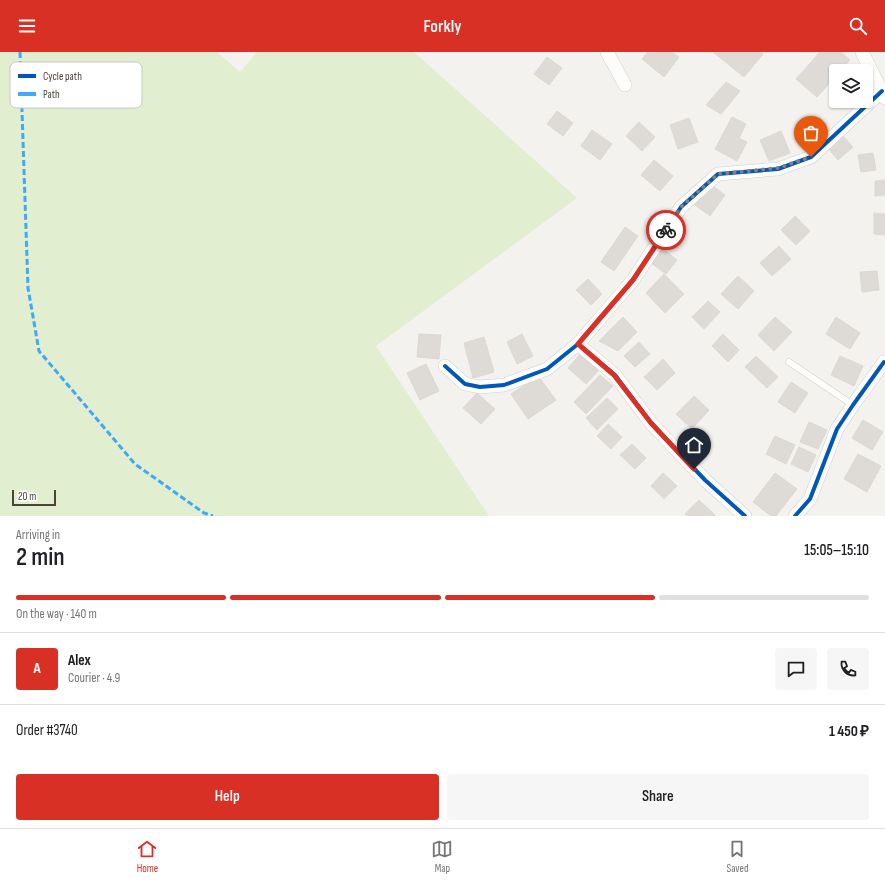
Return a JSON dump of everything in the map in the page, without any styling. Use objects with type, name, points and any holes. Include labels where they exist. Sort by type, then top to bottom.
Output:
[{"type":"street","points":[[607,52],[625,85]]},
{"type":"street","points":[[445,366],[465,384],[480,387],[504,385],[547,369],[578,344],[633,280],[681,207],[718,174],[778,168],[811,157],[883,94],[862,52]]},
{"type":"street","points":[[578,344],[614,375],[651,423],[705,480],[745,516]]},
{"type":"street","points":[[795,516],[810,499],[837,429],[885,363],[885,357]]},
{"type":"lane","points":[[789,362],[853,405]]},
{"type":"green space","points":[[0,52],[217,52],[240,72],[257,52],[414,52],[577,198],[376,346],[489,516],[0,516]]},
{"type":"building","points":[[648,52],[672,52],[679,57],[664,77],[642,59]]},
{"type":"building","points":[[713,52],[760,52],[763,54],[744,77]]},
{"type":"building","points":[[820,52],[841,52],[850,60],[846,64],[829,64],[829,84],[817,97],[796,79]]},
{"type":"building","points":[[547,57],[562,68],[549,85],[534,74]]},
{"type":"building","points":[[726,82],[740,91],[721,114],[706,105]]},
{"type":"building","points":[[557,111],[573,123],[563,136],[547,124]]},
{"type":"building","points":[[732,117],[746,124],[739,138],[747,142],[737,161],[715,149]]},
{"type":"building","points":[[689,118],[698,142],[678,149],[670,125]]},
{"type":"building","points":[[639,122],[655,137],[642,151],[626,136]]},
{"type":"building","points":[[592,130],[612,144],[600,160],[581,146]]},
{"type":"building","points":[[781,131],[790,153],[769,161],[760,140]]},
{"type":"building","points":[[841,134],[853,147],[838,160],[827,147]]},
{"type":"building","points":[[873,153],[876,170],[861,172],[858,155]]},
{"type":"building","points":[[654,160],[673,176],[660,191],[641,175]]},
{"type":"building","points":[[885,180],[885,195],[875,196],[875,181]]},
{"type":"building","points":[[710,184],[725,195],[710,216],[695,205]]},
{"type":"building","points":[[874,213],[885,214],[885,235],[874,234]]},
{"type":"building","points":[[795,216],[810,231],[796,245],[781,230]]},
{"type":"building","points":[[625,227],[638,236],[614,271],[601,262]]},
{"type":"building","points":[[779,246],[791,259],[772,276],[760,263]]},
{"type":"building","points":[[662,248],[677,260],[666,274],[651,263]]},
{"type":"building","points":[[877,271],[879,290],[862,292],[860,272]]},
{"type":"building","points":[[664,274],[684,294],[665,313],[646,293]]},
{"type":"building","points":[[738,276],[754,291],[738,309],[721,294]]},
{"type":"building","points":[[588,279],[602,294],[591,305],[576,290]]},
{"type":"building","points":[[708,301],[720,312],[704,329],[692,317]]},
{"type":"building","points":[[623,317],[637,332],[618,351],[599,341]]},
{"type":"building","points":[[775,317],[792,332],[774,351],[758,335]]},
{"type":"building","points":[[836,317],[860,333],[850,349],[826,334]]},
{"type":"building","points":[[419,334],[441,335],[439,359],[417,357]]},
{"type":"building","points":[[522,334],[533,356],[517,364],[507,342]]},
{"type":"building","points":[[723,334],[739,350],[728,362],[712,346]]},
{"type":"building","points":[[484,337],[494,372],[473,378],[464,343]]},
{"type":"building","points":[[639,342],[650,354],[635,367],[624,356]]},
{"type":"building","points":[[581,353],[599,370],[586,384],[568,368]]},
{"type":"building","points":[[756,356],[778,377],[767,388],[745,367]]},
{"type":"building","points":[[840,356],[863,366],[854,386],[831,375]]},
{"type":"building","points":[[663,359],[675,373],[657,390],[644,377]]},
{"type":"building","points":[[426,364],[439,391],[420,400],[407,373]]},
{"type":"building","points":[[600,375],[613,386],[586,414],[574,402]]},
{"type":"building","points":[[538,376],[556,400],[528,419],[511,394]]},
{"type":"building","points":[[791,382],[808,393],[795,413],[778,402]]},
{"type":"building","points":[[477,393],[495,409],[481,424],[463,408]]},
{"type":"building","points":[[694,396],[709,410],[692,429],[676,414]]},
{"type":"building","points":[[607,398],[618,409],[597,430],[586,418]]},
{"type":"building","points":[[863,420],[883,432],[872,450],[852,438]]},
{"type":"building","points":[[809,422],[827,430],[818,449],[800,442]]},
{"type":"building","points":[[608,424],[622,437],[611,449],[597,436]]},
{"type":"building","points":[[775,436],[795,445],[786,464],[766,454]]},
{"type":"building","points":[[632,444],[646,458],[635,469],[620,455]]},
{"type":"building","points":[[799,447],[816,455],[808,472],[791,464]]},
{"type":"building","points":[[858,454],[881,466],[867,492],[844,479]]},
{"type":"building","points":[[663,473],[677,486],[664,499],[651,486]]},
{"type":"building","points":[[775,473],[797,489],[776,516],[771,516],[753,502]]},
{"type":"building","points":[[699,500],[715,515],[714,516],[688,516],[685,514]]},
{"type":"marked path","points":[[20,52],[20,62]]},
{"type":"marked path","points":[[22,108],[28,288],[39,351],[135,464],[204,513],[213,516]]},
{"type":"cycle path","points":[[445,366],[465,384],[480,387],[504,385],[547,369],[578,344],[633,280],[681,207],[718,174],[778,169],[811,157],[882,91]]},
{"type":"cycle path","points":[[578,344],[615,375],[651,423],[705,480],[745,516]]},
{"type":"cycle path","points":[[795,516],[810,499],[837,429],[884,362]]},
{"type":"way so far","points":[[666,230],[681,207],[718,174],[778,168],[811,157]]},
{"type":"route","points":[[666,230],[633,280],[578,344],[614,375],[651,423],[694,469]]}]
